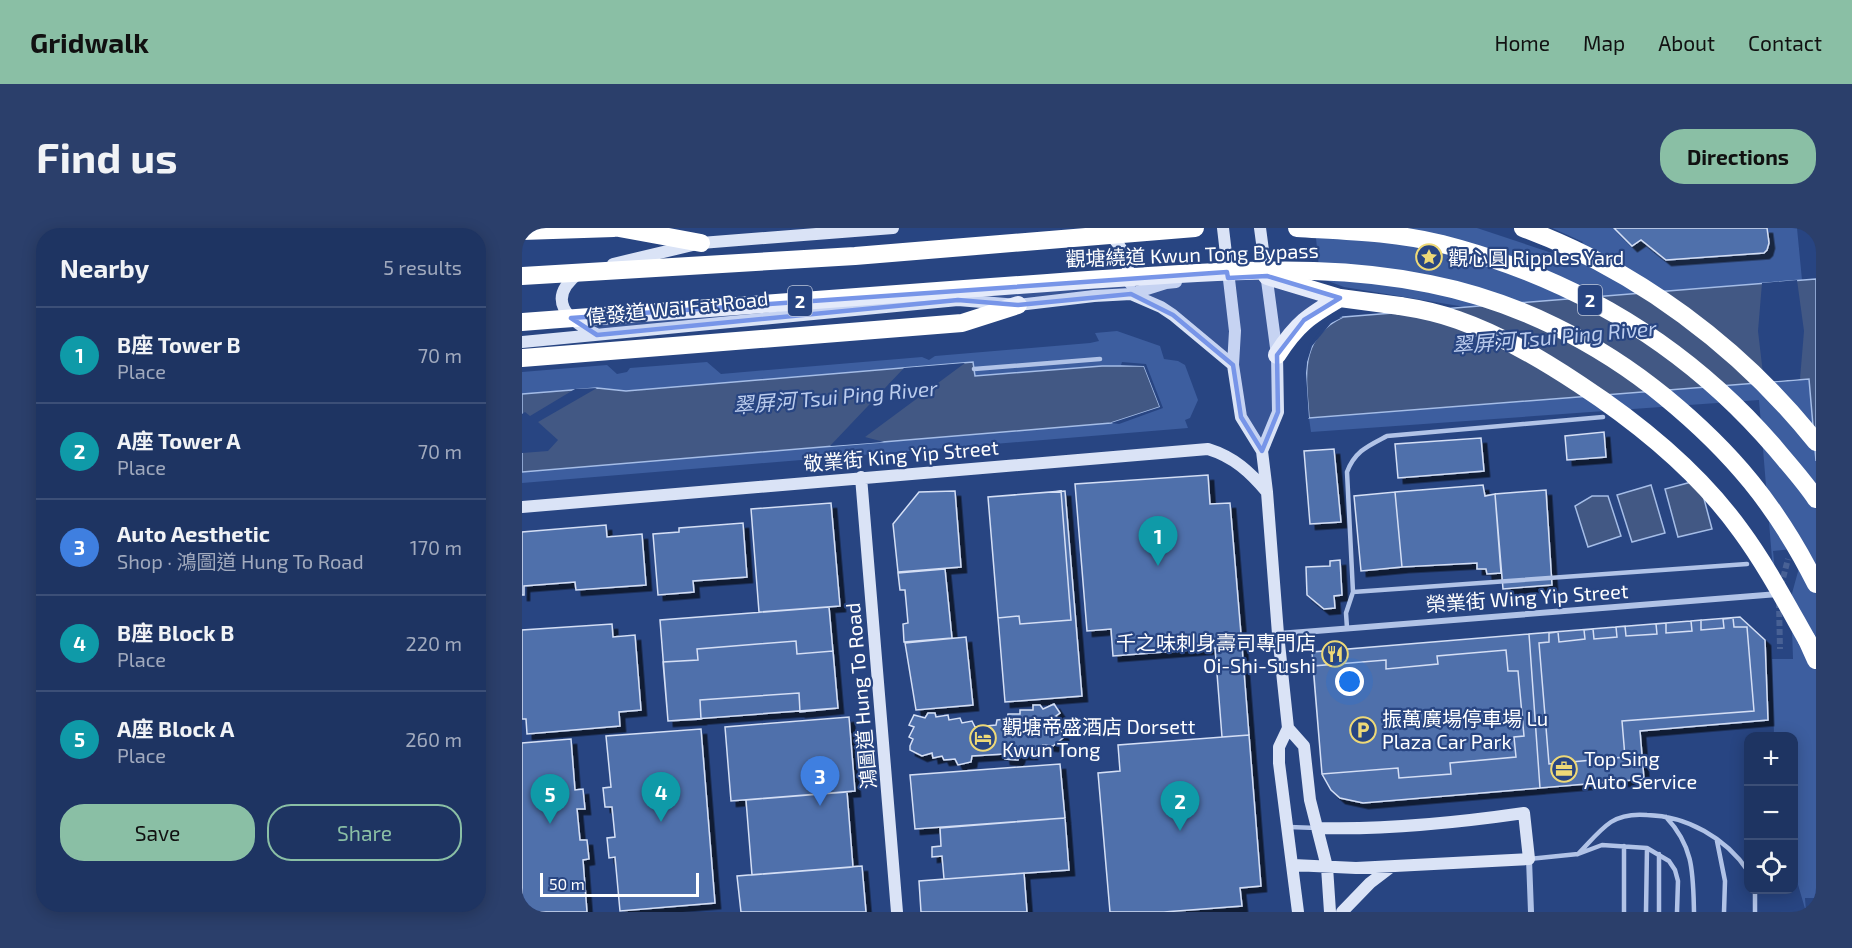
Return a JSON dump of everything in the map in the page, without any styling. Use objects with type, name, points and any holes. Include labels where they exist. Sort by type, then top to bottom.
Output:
[{"type":"highway","points":[[522,231],[614,228]]},
{"type":"highway","points":[[619,228],[701,243]]},
{"type":"highway","name":"觀塘繞道 Kwun Tong Bypass","points":[[522,276],[855,256],[1195,228]]},
{"type":"highway","name":"觀塘繞道 Kwun Tong Bypass","points":[[1298,228],[1372,232],[1441,244],[1522,268],[1602,305],[1676,353],[1719,389],[1760,430],[1803,480],[1816,499]]},
{"type":"highway","points":[[1523,228],[1591,257],[1670,306],[1740,361],[1816,442]]},
{"type":"highway","name":"觀塘繞道 Kwun Tong Bypass","points":[[522,322],[1137,276],[1285,269],[1360,273],[1432,284],[1508,306],[1548,324],[1606,355],[1649,384],[1692,418],[1750,479],[1783,523],[1816,584]]},
{"type":"highway","points":[[1267,276],[1340,298],[1428,311],[1459,320],[1510,343],[1601,398],[1686,468],[1740,529],[1795,617],[1816,660]]},
{"type":"highway","points":[[1277,355],[1293,331],[1304,320],[1340,298]]},
{"type":"highway","points":[[522,358],[962,323],[1018,306]]},
{"type":"main road","points":[[522,269],[614,264],[701,243],[893,228]]},
{"type":"main road","points":[[1103,228],[1114,238],[1127,258],[1131,294],[1173,315],[1233,365]]},
{"type":"main road","points":[[1223,228],[1235,331],[1233,365],[1241,417],[1262,451],[1268,492],[1278,634],[1288,729],[1279,747],[1298,912]]},
{"type":"main road","points":[[1260,228],[1277,355],[1278,412],[1262,451]]},
{"type":"main road","points":[[588,266],[570,280],[562,295],[563,309],[578,325],[597,334]]},
{"type":"main road","name":"偉發道 Wai Fat Road","points":[[522,342],[958,300],[1018,306],[1094,296],[1131,294],[1166,283],[1267,276]]},
{"type":"main road","name":"敬業街 King Yip Street","points":[[522,507],[1208,449],[1239,463],[1268,492]]},
{"type":"main road","name":"鴻圖道 Hung To Road","points":[[861,477],[897,912]]},
{"type":"main road","points":[[1288,729],[1304,746],[1306,776],[1327,867],[1330,912]]},
{"type":"main road","points":[[1293,865],[1391,867],[1529,859],[1524,813],[1460,822],[1355,829],[1317,828]]},
{"type":"main road","points":[[1342,912],[1370,883],[1391,867]]},
{"type":"street","name":"榮業街 Wing Yip Street","points":[[1278,634],[1779,594]]},
{"type":"street","points":[[1529,859],[1531,912]]},
{"type":"lane","points":[[974,369],[1100,359]]},
{"type":"lane","points":[[1347,627],[1346,613],[1353,592],[1347,472],[1352,459],[1365,447],[1387,436],[1603,417]]},
{"type":"lane","points":[[1353,592],[1747,564]]},
{"type":"lane","points":[[1578,854],[1612,822],[1633,814],[1664,815],[1690,823],[1717,840],[1744,864]]},
{"type":"lane","points":[[1664,815],[1679,831],[1688,851],[1693,878],[1694,912]]},
{"type":"lane","points":[[1287,827],[1317,828]]},
{"type":"lane","points":[[1717,840],[1725,881],[1724,912]]},
{"type":"lane","points":[[1529,859],[1578,854],[1602,845],[1647,848],[1669,861],[1675,870],[1678,881],[1677,912]]},
{"type":"lane","points":[[1624,846],[1624,912]]},
{"type":"lane","points":[[1646,912],[1647,848]]},
{"type":"lane","points":[[1659,854],[1659,912]]},
{"type":"lane","points":[[1755,894],[1755,912]]},
{"type":"highlighted area","points":[[1227,272],[1228,278],[1267,276],[1340,298],[1304,320],[1277,355],[1278,412],[1262,451],[1241,417],[1233,365],[1173,315],[1131,294],[1018,305],[958,300],[597,335],[571,318]]},
{"type":"shaded area","points":[[1315,228],[1477,228],[1573,260],[1583,242],[1552,228],[1797,228],[1802,280],[1797,281],[1800,379],[1809,379],[1816,461],[1816,898],[1805,898],[1806,912],[1798,885],[1798,732],[1774,732],[1772,659],[1793,659],[1791,597],[1799,568],[1801,548],[1773,551],[1775,571],[1773,571],[1759,400],[1311,432],[1309,418],[1764,382],[1761,284],[1465,307],[1344,287],[1320,278]]},
{"type":"shaded area","points":[[1117,331],[1160,346],[1164,359],[1178,361],[1185,365],[1198,400],[1190,418],[1185,420],[1188,428],[522,483],[522,372],[607,365],[617,374],[627,372],[630,368],[707,362],[721,374],[922,357],[929,360],[935,356],[1090,343],[1099,341],[1095,333]]},
{"type":"water","name":"翠屏河 Tsui Ping River","points":[[1816,279],[1816,461],[1809,379],[1309,418],[1307,374],[1312,347],[1318,336],[1328,326],[1343,317]]},
{"type":"water","name":"翠屏河 Tsui Ping River","points":[[973,362],[975,376],[1102,366],[1144,366],[1160,407],[1111,423],[522,472],[522,394],[597,388],[626,391]]},
{"type":"water","points":[[1699,480],[1712,529],[1678,537],[1665,489]]},
{"type":"water","points":[[1651,485],[1665,533],[1632,542],[1617,495]]},
{"type":"water","points":[[1592,496],[1608,496],[1621,536],[1588,547],[1575,506]]},
{"type":"pier","points":[[1797,280],[1804,331],[1800,379],[1764,382],[1758,331],[1762,283]]},
{"type":"pier","points":[[1343,317],[1331,323],[1312,346],[1306,373],[1309,418],[1306,419],[1303,373],[1309,345],[1329,320]]},
{"type":"pier","points":[[1122,362],[1146,364],[1163,408],[1119,424],[1111,423],[1160,407],[1144,366],[1121,365]]},
{"type":"pier","points":[[965,363],[865,437],[884,442],[830,446],[904,368]]},
{"type":"pier","points":[[597,388],[538,422],[558,440],[548,451],[522,453],[522,414],[525,412],[530,416],[575,389]]},
{"type":"building","points":[[1614,228],[1767,228],[1769,243],[1764,253],[1666,260],[1641,240],[1632,246]]},
{"type":"building","points":[[1604,432],[1606,457],[1567,460],[1565,436]]},
{"type":"building","points":[[1481,438],[1484,471],[1398,478],[1395,444]]},
{"type":"building","points":[[1334,449],[1341,522],[1310,524],[1304,451]]},
{"type":"building","points":[[1208,475],[1210,504],[1230,503],[1242,646],[1113,656],[1111,629],[1087,631],[1075,484]]},
{"type":"building","points":[[1483,485],[1485,496],[1495,494],[1501,573],[1487,574],[1486,569],[1477,569],[1477,563],[1402,567],[1395,492]]},
{"type":"building","points":[[1546,490],[1552,585],[1503,589],[1495,494]]},
{"type":"building","points":[[955,491],[961,567],[898,572],[893,524],[919,492]]},
{"type":"building","points":[[1061,491],[1071,620],[1020,624],[1019,616],[998,618],[988,497]]},
{"type":"building","points":[[1065,491],[1082,696],[1005,702],[988,497]]},
{"type":"building","points":[[1395,492],[1402,567],[1361,571],[1354,496]]},
{"type":"building","points":[[831,503],[840,606],[759,612],[751,509]]},
{"type":"building","points":[[743,523],[747,577],[693,581],[694,592],[658,595],[653,534],[679,532],[679,528]]},
{"type":"building","points":[[606,525],[607,537],[642,534],[646,585],[576,590],[575,582],[524,586],[524,595],[522,595],[522,532]]},
{"type":"building","points":[[1340,560],[1342,595],[1334,596],[1335,608],[1324,609],[1307,595],[1306,567],[1330,566],[1330,561]]},
{"type":"building","points":[[945,569],[952,638],[904,642],[903,624],[908,623],[905,590],[900,590],[898,573]]},
{"type":"building","points":[[829,607],[838,708],[668,721],[660,620]]},
{"type":"building","points":[[1740,617],[1765,640],[1768,720],[1640,731],[1644,779],[1540,788],[1529,634]]},
{"type":"building","points":[[1733,618],[1734,627],[1747,627],[1754,711],[1622,721],[1625,757],[1549,764],[1539,643],[1549,642],[1549,633],[1558,632],[1559,642],[1585,639],[1584,630],[1593,629],[1594,639],[1617,637],[1616,627],[1625,626],[1626,636],[1657,634],[1656,624],[1666,623],[1666,633],[1692,631],[1691,621],[1701,620],[1701,630],[1724,628],[1723,619]]},
{"type":"building","points":[[612,624],[613,637],[635,635],[641,710],[619,712],[620,726],[527,734],[526,719],[522,719],[522,630]]},
{"type":"building","points":[[1529,634],[1540,788],[1363,803],[1340,798],[1331,790],[1322,774],[1312,652]]},
{"type":"building","points":[[966,637],[973,705],[916,710],[905,643]]},
{"type":"building","points":[[796,641],[797,654],[833,651],[838,708],[800,712],[799,693],[700,700],[701,719],[668,721],[663,662],[698,660],[697,649]]},
{"type":"building","points":[[1242,646],[1249,735],[1222,737],[1215,648]]},
{"type":"building","points":[[1506,650],[1508,671],[1518,671],[1524,736],[1514,737],[1516,757],[1450,763],[1451,774],[1399,778],[1398,768],[1322,774],[1313,666],[1386,660],[1386,669],[1438,664],[1437,656]]},
{"type":"building","points":[[1054,704],[1060,713],[1056,716],[1062,726],[1058,728],[1063,738],[1053,746],[1043,745],[1042,750],[1032,749],[1032,754],[1020,754],[1018,760],[1005,759],[1004,754],[972,756],[971,762],[958,765],[955,759],[944,760],[942,756],[933,758],[932,753],[922,756],[910,750],[913,739],[909,737],[914,727],[909,725],[914,715],[925,718],[928,713],[935,713],[936,717],[948,715],[949,720],[960,718],[962,723],[972,721],[975,727],[996,725],[997,720],[1007,719],[1008,714],[1020,714],[1020,710],[1033,710],[1033,705],[1040,705],[1043,709]]},
{"type":"building","points":[[849,717],[855,791],[731,801],[725,727]]},
{"type":"building","points":[[701,729],[715,903],[620,911],[615,857],[609,858],[607,838],[615,837],[612,807],[605,807],[603,788],[611,787],[606,736]]},
{"type":"building","points":[[1249,735],[1261,886],[1240,888],[1242,906],[1164,912],[1110,912],[1098,773],[1120,771],[1118,745]]},
{"type":"building","points":[[571,739],[575,790],[583,789],[585,809],[577,809],[580,840],[587,840],[589,859],[583,860],[587,912],[522,912],[522,743]]},
{"type":"building","points":[[1060,764],[1065,818],[915,829],[910,775]]},
{"type":"building","points":[[847,792],[853,867],[752,875],[746,800]]},
{"type":"building","points":[[1065,818],[1069,870],[944,879],[942,856],[932,857],[932,847],[941,846],[940,828]]},
{"type":"building","points":[[862,866],[866,912],[741,912],[737,876]]},
{"type":"building","points":[[1024,873],[1027,912],[921,912],[919,881]]},
{"type":"tunnel","points":[[1781,586],[1788,559]]},
{"type":"tunnel","points":[[1779,602],[1780,649]]},
{"type":"place","name":"觀心圓 Ripples Yard","points":[[1429,257]]},
{"type":"place","name":"B座 Tower B","points":[[1158,566]]},
{"type":"place","name":"千之味刺身壽司專門店 Oi-Shi-Sushi","points":[[1335,654]]},
{"type":"place","name":"振萬廣場停車場 Lu Plaza Car Park","points":[[1363,730]]},
{"type":"place","name":"觀塘帝盛酒店 Dorsett Kwun Tong","points":[[983,738]]},
{"type":"place","name":"Top Sing Auto Service","points":[[1564,769]]},
{"type":"place","name":"Auto Aesthetic","points":[[820,806]]},
{"type":"place","name":"B座 Block B","points":[[661,822]]},
{"type":"place","name":"A座 Block A","points":[[550,824]]},
{"type":"place","name":"A座 Tower A","points":[[1180,831]]}]
